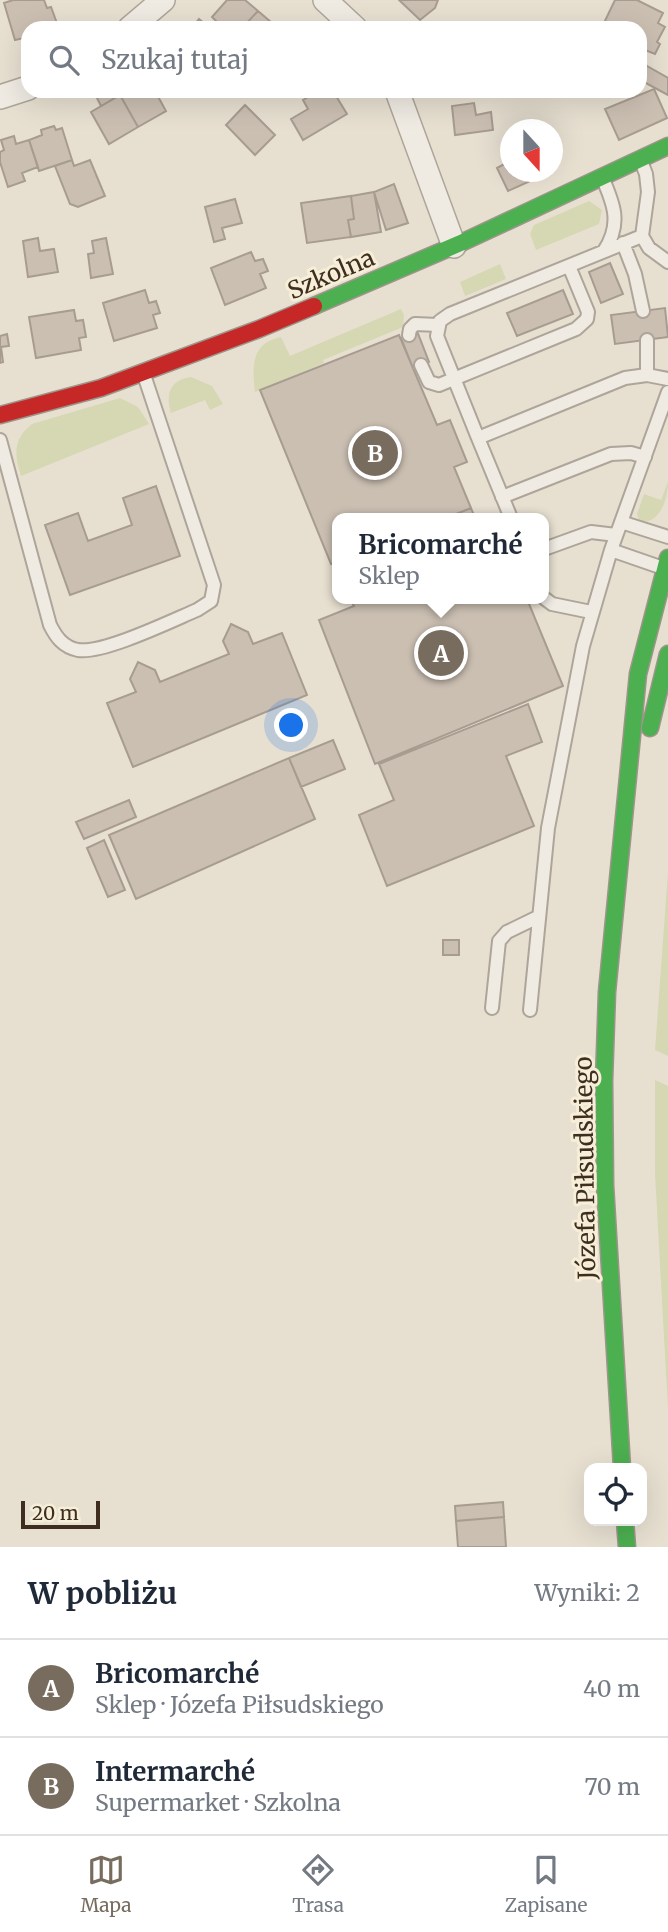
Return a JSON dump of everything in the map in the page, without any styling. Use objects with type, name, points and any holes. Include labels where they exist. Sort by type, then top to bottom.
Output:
[{"type":"street","points":[[138,21],[163,0]]},
{"type":"street","points":[[326,0],[348,21]]},
{"type":"street","points":[[0,97],[21,90]]},
{"type":"street","points":[[400,98],[454,246]]},
{"type":"street","name":"Szkolna","points":[[0,415],[79,395],[259,329],[454,246],[668,146]]},
{"type":"street","name":"Józefa Piłsudskiego","points":[[622,1463],[604,1142],[607,1004],[638,674],[667,565]]},
{"type":"street","name":"Józefa Piłsudskiego","points":[[618,867],[668,654]]},
{"type":"street","points":[[625,1526],[627,1547]]},
{"type":"lane","points":[[641,160],[648,192],[642,236],[649,248],[668,262]]},
{"type":"lane","points":[[602,177],[616,215],[613,234],[604,251]]},
{"type":"lane","points":[[509,513],[437,336],[438,325],[450,314],[642,236]]},
{"type":"lane","points":[[623,243],[635,274],[643,311]]},
{"type":"lane","points":[[421,365],[426,377],[434,384],[455,378],[582,325],[588,313],[569,266]]},
{"type":"lane","points":[[410,335],[410,329],[415,324],[438,325]]},
{"type":"lane","points":[[647,340],[647,375]]},
{"type":"lane","points":[[0,440],[50,625],[62,643],[79,650],[100,648],[197,610],[211,601],[214,585],[144,373]]},
{"type":"lane","points":[[478,438],[625,378],[647,375],[668,379]]},
{"type":"lane","points":[[530,1010],[545,853],[556,782],[591,612],[668,392]]},
{"type":"lane","points":[[502,497],[611,454],[631,453],[645,457]]},
{"type":"lane","points":[[621,523],[668,537]]},
{"type":"lane","points":[[549,547],[591,532],[616,536]]},
{"type":"lane","points":[[611,550],[667,565]]},
{"type":"lane","points":[[549,601],[591,612]]},
{"type":"lane","points":[[492,1008],[499,941],[507,932],[538,917]]},
{"type":"green space","points":[[589,201],[602,210],[599,224],[536,250],[530,234],[534,225]]},
{"type":"green space","points":[[500,264],[506,279],[465,296],[460,282]]},
{"type":"green space","points":[[401,309],[404,315],[403,327],[255,392],[256,357],[264,344],[271,340],[281,337],[290,356]]},
{"type":"green space","points":[[191,377],[212,386],[223,404],[210,410],[205,400],[171,413],[171,389],[178,381]]},
{"type":"green space","points":[[120,398],[138,407],[149,424],[21,476],[17,461],[18,441],[32,424]]},
{"type":"green space","points":[[668,482],[664,503],[658,515],[647,522],[640,522],[637,514],[644,494],[661,500]]},
{"type":"green space","points":[[668,872],[668,1056],[655,1050]]},
{"type":"green space","points":[[655,1080],[668,1086],[668,1409],[655,1174]]},
{"type":"building","points":[[13,0],[44,0],[47,8],[51,7],[56,21],[21,21],[21,39],[15,40],[4,3]]},
{"type":"building","points":[[227,0],[245,0],[258,11],[249,21],[216,21],[212,17]]},
{"type":"building","points":[[399,0],[438,0],[435,8],[420,20]]},
{"type":"building","points":[[615,0],[637,0],[663,13],[658,23],[665,27],[657,42],[660,44],[655,54],[647,51],[647,21],[605,21]]},
{"type":"building","points":[[258,11],[270,21],[249,21]]},
{"type":"building","points":[[647,66],[668,78],[668,95],[647,84]]},
{"type":"building","points":[[654,89],[667,118],[619,140],[605,109],[632,98],[647,98],[647,92]]},
{"type":"building","points":[[97,98],[115,98],[101,106]]},
{"type":"building","points":[[115,98],[122,98],[138,127],[109,144],[91,112]]},
{"type":"building","points":[[122,98],[159,98],[166,111],[138,127]]},
{"type":"building","points":[[337,98],[347,114],[303,140],[291,119],[308,109],[303,100]]},
{"type":"building","points":[[474,103],[476,115],[491,112],[493,130],[455,135],[452,106]]},
{"type":"building","points":[[245,105],[275,135],[255,155],[226,125]]},
{"type":"building","points":[[54,126],[56,130],[62,128],[72,160],[39,171],[29,140],[42,135],[41,130]]},
{"type":"building","points":[[14,136],[16,144],[29,140],[38,167],[22,173],[25,181],[8,187],[0,162],[0,152],[4,150],[1,140]]},
{"type":"building","points":[[72,160],[74,166],[90,160],[105,196],[78,207],[70,204],[55,166]]},
{"type":"building","points":[[504,182],[528,182],[508,191]]},
{"type":"building","points":[[394,184],[408,223],[386,230],[374,192]]},
{"type":"building","points":[[374,192],[381,232],[351,237],[348,220],[354,219],[351,196]]},
{"type":"building","points":[[351,196],[354,219],[348,220],[351,237],[307,243],[301,203]]},
{"type":"building","points":[[235,199],[242,223],[222,228],[225,239],[214,242],[205,207]]},
{"type":"building","points":[[38,238],[40,251],[54,249],[58,272],[28,277],[23,241]]},
{"type":"building","points":[[106,238],[113,274],[91,278],[88,254],[94,253],[92,241]]},
{"type":"building","points":[[251,252],[255,261],[263,259],[268,271],[260,274],[266,288],[225,305],[211,268]]},
{"type":"building","points":[[610,263],[623,294],[601,303],[589,272]]},
{"type":"building","points":[[145,290],[149,303],[156,301],[160,313],[153,315],[157,328],[114,341],[103,303]]},
{"type":"building","points":[[563,290],[573,314],[517,336],[507,313]]},
{"type":"building","points":[[665,308],[668,337],[615,344],[611,315]]},
{"type":"building","points":[[74,310],[76,321],[83,320],[86,337],[79,338],[81,350],[36,358],[29,317]]},
{"type":"building","points":[[417,331],[429,362],[413,368],[401,338]]},
{"type":"building","points":[[7,334],[9,346],[1,347],[3,362],[0,363],[0,336]]},
{"type":"building","points":[[399,335],[437,425],[450,420],[467,462],[454,467],[471,508],[458,513],[332,513],[331,564],[260,390]]},
{"type":"building","points":[[156,486],[180,556],[70,595],[45,525],[78,513],[88,541],[132,525],[123,498]]},
{"type":"building","points":[[471,508],[473,513],[458,513]]},
{"type":"building","points":[[353,604],[529,604],[563,686],[375,764],[319,620],[354,606]]},
{"type":"building","points":[[231,624],[248,632],[253,644],[282,633],[307,695],[133,767],[107,703],[136,692],[130,679],[138,662],[155,670],[160,682],[229,654],[223,641]]},
{"type":"building","points":[[528,704],[542,742],[506,756],[534,826],[387,886],[359,815],[394,800],[379,764]]},
{"type":"building","points":[[333,740],[345,769],[301,787],[289,758]]},
{"type":"building","points":[[289,758],[315,819],[136,899],[109,835]]},
{"type":"building","points":[[129,800],[136,817],[84,839],[76,822]]},
{"type":"building","points":[[104,840],[125,890],[108,897],[87,848]]},
{"type":"building","points":[[443,940],[459,940],[459,955],[443,955]]},
{"type":"building","points":[[503,1502],[504,1517],[456,1521],[455,1506]]},
{"type":"building","points":[[504,1517],[506,1547],[458,1547],[456,1521]]},
{"type":"traffic: fast","points":[[314,306],[463,242],[668,146]]},
{"type":"traffic: fast","points":[[622,1463],[605,1185],[607,992],[638,674],[668,558]]},
{"type":"traffic: fast","points":[[650,728],[668,654]]},
{"type":"traffic: fast","points":[[625,1526],[627,1547]]},
{"type":"traffic: jam","points":[[0,415],[101,388],[314,306]]},
{"type":"place","name":"Intermarché","points":[[375,453]]},
{"type":"place","name":"Bricomarché","points":[[441,653]]}]
